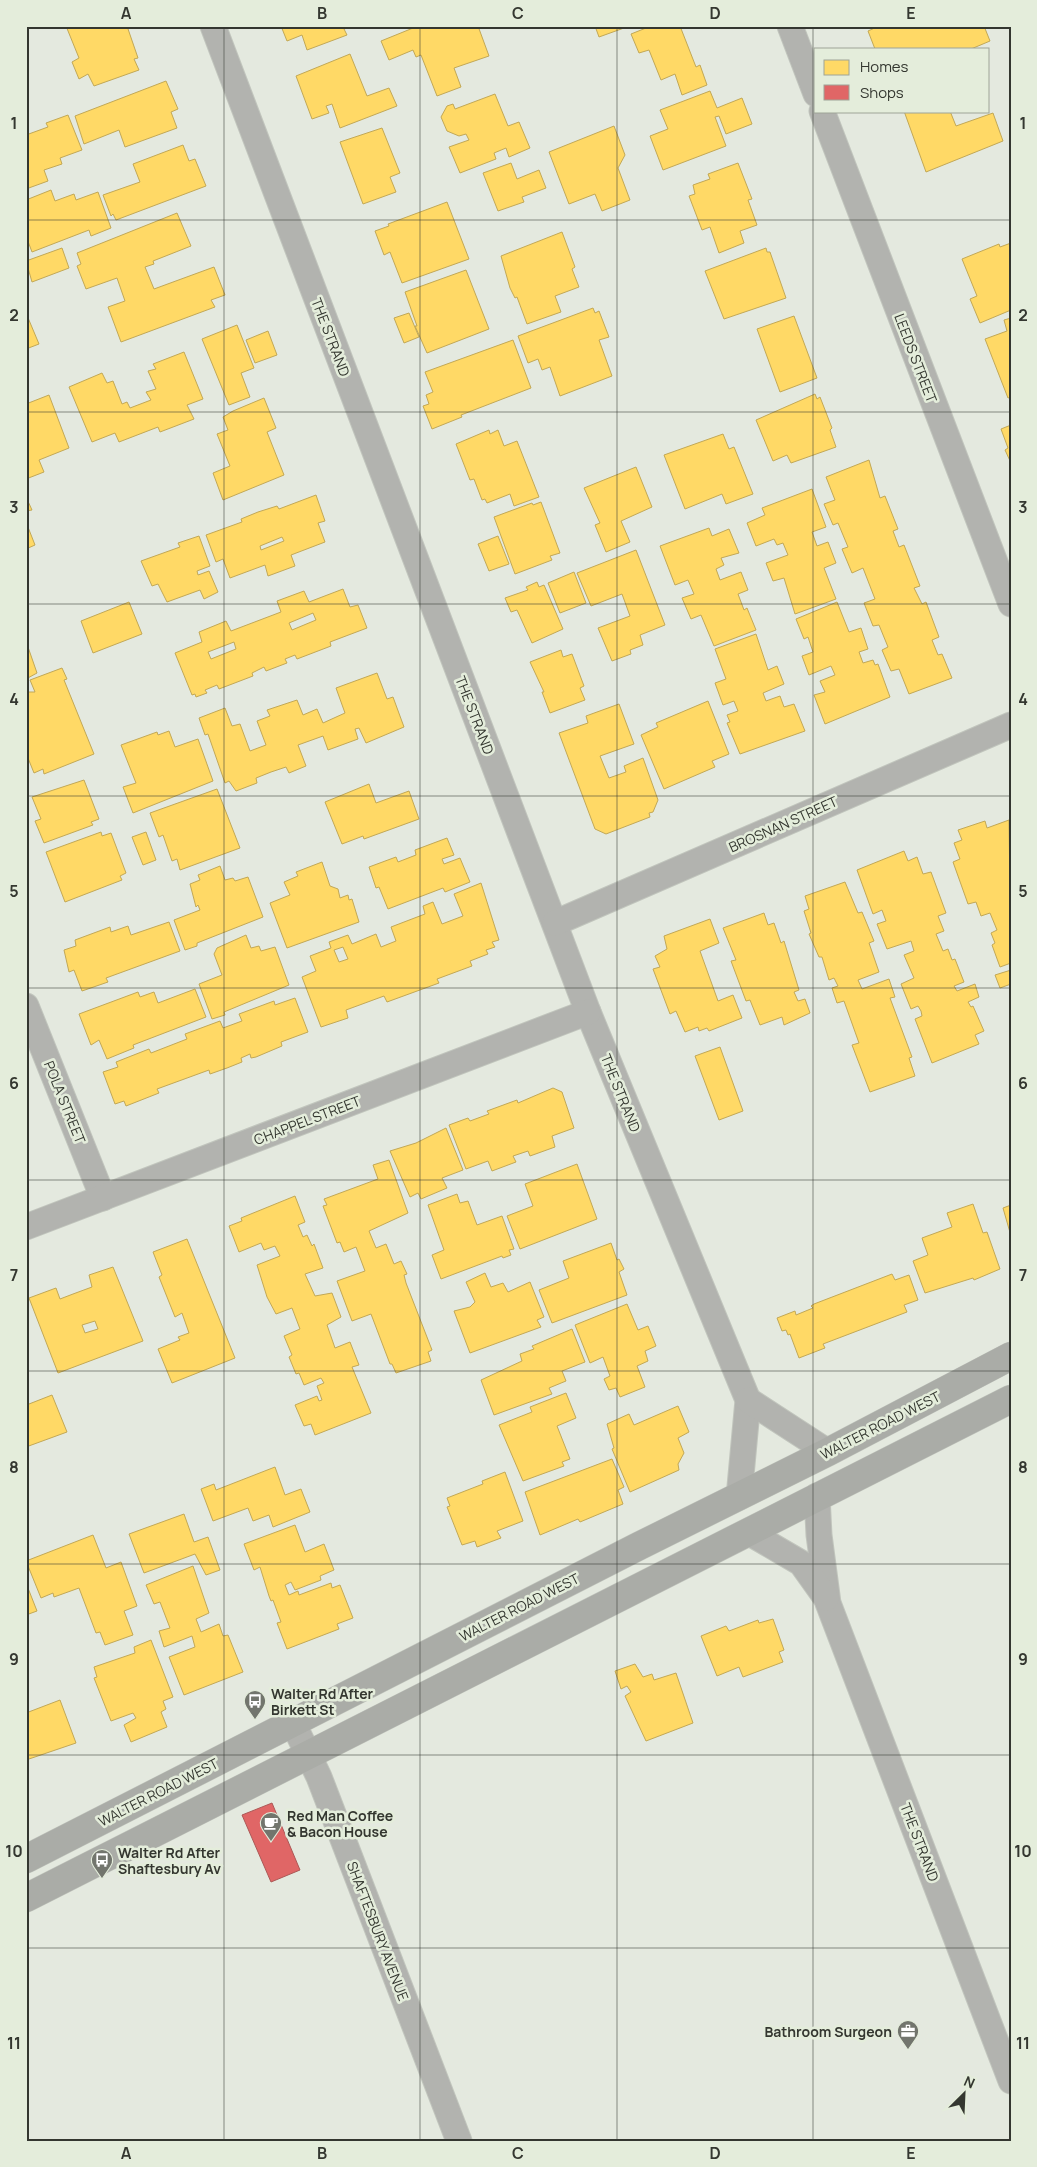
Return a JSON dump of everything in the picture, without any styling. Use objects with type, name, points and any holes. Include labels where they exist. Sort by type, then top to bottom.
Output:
[{"type":"main road","name":"WALTER ROAD WEST","points":[[26,1859],[639,1546],[828,1452],[1011,1356]]},
{"type":"main road","points":[[26,1898],[1011,1399]]},
{"type":"street","name":"THE STRAND","points":[[213,26],[588,1012],[748,1400],[739,1497]]},
{"type":"street","points":[[790,26],[814,89]]},
{"type":"street","name":"LEEDS STREET","points":[[822,112],[1011,604]]},
{"type":"street","name":"BROSNAN STREET","points":[[555,924],[1011,725]]},
{"type":"street","name":"POLA STREET","points":[[26,1006],[103,1198]]},
{"type":"street","name":"CHAPPEL STREET","points":[[26,1227],[588,1012]]},
{"type":"street","points":[[748,1400],[828,1452]]},
{"type":"street","name":"THE STRAND","points":[[817,1496],[819,1535],[828,1602],[1011,2081]]},
{"type":"street","name":"THE STRAND","points":[[748,1532],[800,1563],[828,1602]]},
{"type":"street","name":"SHAFTESBURY AVENUE","points":[[293,1723],[309,1754],[459,2141]]},
{"type":"building: Homes","points":[[66,26],[127,26],[138,58],[134,59],[139,70],[94,86],[88,74],[79,79],[72,62],[79,58]]},
{"type":"building: Homes","points":[[281,26],[351,27],[344,29],[347,35],[307,50],[302,35],[287,41]]},
{"type":"building: Homes","points":[[418,26],[478,26],[489,56],[454,68],[461,87],[437,96],[421,55],[416,57],[413,50],[389,60],[381,41]]},
{"type":"building: Homes","points":[[595,26],[624,26],[624,28],[599,37]]},
{"type":"building: Homes","points":[[651,26],[680,26],[696,67],[700,65],[707,85],[682,95],[675,74],[661,80],[649,50],[639,53],[631,34]]},
{"type":"building: Homes","points":[[879,26],[984,26],[990,41],[973,48],[875,48],[868,31]]},
{"type":"building: Homes","points":[[350,54],[367,96],[389,88],[397,106],[340,128],[332,104],[326,106],[329,113],[312,119],[296,76]]},
{"type":"building: Homes","points":[[166,81],[178,109],[171,112],[177,128],[125,147],[119,130],[84,144],[75,116]]},
{"type":"building: Homes","points":[[710,91],[717,108],[742,98],[752,124],[726,134],[719,116],[715,117],[726,146],[663,170],[650,136],[668,129],[660,110]]},
{"type":"building: Homes","points":[[495,94],[508,126],[519,122],[530,148],[509,157],[506,148],[494,153],[496,159],[460,173],[449,147],[469,140],[466,134],[459,136],[447,131],[441,117],[447,106],[453,104],[455,109]]},
{"type":"building: Homes","points":[[904,112],[950,112],[956,126],[993,113],[1003,141],[926,172]]},
{"type":"building: Homes","points":[[68,115],[82,150],[60,158],[62,164],[44,170],[48,181],[26,189],[26,135],[48,127],[46,123]]},
{"type":"building: Homes","points":[[614,126],[625,155],[618,168],[630,200],[602,211],[595,194],[569,204],[549,152]]},
{"type":"building: Homes","points":[[382,128],[400,173],[390,177],[396,192],[363,204],[340,142]]},
{"type":"building: Homes","points":[[183,145],[189,161],[195,159],[206,186],[116,220],[113,214],[111,216],[103,195],[140,182],[133,164]]},
{"type":"building: Homes","points":[[511,163],[517,179],[539,170],[546,188],[522,197],[524,202],[498,211],[483,173]]},
{"type":"building: Homes","points":[[738,163],[752,199],[748,200],[757,225],[740,231],[744,243],[719,253],[710,227],[702,230],[689,196],[695,194],[693,185],[710,179],[708,174]]},
{"type":"building: Homes","points":[[51,190],[55,201],[74,194],[76,200],[98,192],[111,228],[91,236],[89,230],[32,252],[26,236],[26,200]]},
{"type":"building: Homes","points":[[447,202],[469,259],[402,283],[390,252],[384,255],[375,231],[389,226],[388,224]]},
{"type":"building: Homes","points":[[177,213],[191,246],[153,261],[154,264],[145,267],[154,289],[214,267],[225,295],[211,300],[215,307],[121,342],[108,307],[125,301],[117,278],[86,289],[77,266],[81,264],[77,253]]},
{"type":"building: Homes","points":[[562,232],[575,267],[572,269],[579,287],[555,296],[561,312],[527,324],[517,297],[515,298],[510,288],[501,256]]},
{"type":"building: Homes","points":[[1011,243],[1011,310],[980,323],[970,299],[977,296],[962,259],[999,244],[1000,247]]},
{"type":"building: Homes","points":[[62,248],[69,268],[32,282],[26,261]]},
{"type":"building: Homes","points":[[766,248],[767,252],[770,252],[786,298],[724,319],[705,271]]},
{"type":"building: Homes","points":[[466,270],[489,329],[427,353],[415,326],[417,326],[405,292]]},
{"type":"building: Homes","points":[[593,308],[595,313],[599,311],[609,337],[599,340],[612,376],[560,396],[550,367],[542,370],[538,359],[528,363],[518,336]]},
{"type":"building: Homes","points":[[26,313],[39,344],[26,349]]},
{"type":"building: Homes","points":[[409,313],[419,337],[404,343],[394,318]]},
{"type":"building: Homes","points":[[794,316],[817,378],[780,392],[757,329]]},
{"type":"building: Homes","points":[[1011,318],[1011,397],[1008,398],[985,339],[1007,331],[1004,320]]},
{"type":"building: Homes","points":[[237,325],[254,368],[241,373],[250,397],[229,405],[202,339]]},
{"type":"building: Homes","points":[[268,331],[277,355],[255,363],[246,340]]},
{"type":"building: Homes","points":[[513,340],[531,388],[461,415],[462,417],[432,429],[423,406],[429,404],[426,395],[433,392],[425,372]]},
{"type":"building: Homes","points":[[184,352],[203,399],[187,405],[194,419],[160,432],[158,427],[119,442],[115,433],[92,442],[69,387],[102,373],[107,383],[113,381],[122,404],[127,402],[130,408],[151,400],[146,392],[156,389],[148,371],[156,369],[153,364]]},
{"type":"building: Homes","points":[[815,394],[817,399],[820,397],[832,428],[830,430],[836,447],[791,463],[787,455],[773,461],[756,420]]},
{"type":"building: Homes","points":[[49,395],[69,448],[39,460],[44,472],[26,479],[26,404]]},
{"type":"building: Homes","points":[[264,398],[276,428],[267,432],[284,475],[223,500],[213,473],[230,466],[217,434],[228,430],[223,417]]},
{"type":"building: Homes","points":[[1011,425],[1011,463],[1005,450],[1008,448],[1001,429]]},
{"type":"building: Homes","points":[[489,430],[490,434],[498,430],[504,446],[517,441],[539,497],[514,506],[510,494],[487,503],[485,499],[482,500],[474,479],[470,480],[456,444]]},
{"type":"building: Homes","points":[[723,434],[729,449],[734,447],[753,494],[726,504],[722,494],[685,509],[664,455]]},
{"type":"building: Homes","points":[[869,460],[880,498],[885,496],[898,529],[893,531],[899,547],[904,545],[920,586],[914,588],[922,604],[926,602],[939,637],[932,640],[938,655],[942,654],[952,678],[909,694],[899,669],[891,671],[882,650],[888,647],[879,625],[873,626],[864,603],[875,599],[863,568],[852,573],[842,549],[848,547],[838,523],[833,525],[824,504],[835,500],[826,477]]},
{"type":"building: Homes","points":[[636,467],[652,507],[621,521],[630,542],[606,552],[595,525],[600,523],[584,488]]},
{"type":"building: Homes","points":[[812,489],[826,527],[812,532],[817,546],[828,542],[836,563],[824,568],[836,599],[795,614],[784,578],[773,581],[766,563],[788,555],[783,543],[777,545],[774,539],[756,546],[747,523],[765,515],[762,508]]},
{"type":"building: Homes","points":[[316,495],[325,521],[318,523],[325,542],[291,555],[295,566],[268,576],[265,565],[230,578],[223,559],[216,562],[206,535],[242,522],[241,519],[258,512],[277,506],[279,509]],"holes":[[[282,537],[284,541],[261,550],[260,546]]]},
{"type":"building: Homes","points":[[26,497],[32,510],[26,511]]},
{"type":"building: Homes","points":[[541,502],[560,553],[550,556],[552,560],[515,574],[494,517],[532,503],[533,505]]},
{"type":"building: Homes","points":[[26,522],[35,545],[26,549]]},
{"type":"building: Homes","points":[[709,528],[712,536],[729,529],[739,553],[721,558],[724,565],[716,569],[720,580],[741,572],[748,590],[738,594],[744,610],[747,608],[756,630],[714,646],[701,615],[691,619],[682,598],[694,594],[688,580],[675,585],[660,546]]},
{"type":"building: Homes","points":[[199,536],[210,566],[197,571],[198,575],[209,571],[218,592],[204,599],[200,590],[167,602],[158,584],[152,586],[141,561],[180,547],[178,543]]},
{"type":"building: Homes","points":[[498,536],[509,564],[489,571],[478,544]]},
{"type":"building: Homes","points":[[636,550],[665,625],[640,635],[643,645],[630,650],[631,654],[612,661],[598,628],[630,616],[622,594],[591,606],[577,573]]},
{"type":"building: Homes","points":[[574,572],[586,603],[560,613],[548,583]]},
{"type":"building: Homes","points":[[537,582],[539,587],[544,585],[563,629],[532,643],[517,610],[511,612],[505,598],[528,590],[526,587]]},
{"type":"building: Homes","points":[[343,589],[350,607],[358,605],[367,628],[330,642],[331,646],[297,659],[295,655],[285,659],[287,663],[266,671],[264,667],[252,673],[253,676],[219,689],[217,685],[205,690],[207,693],[196,697],[195,694],[192,695],[175,653],[202,642],[199,632],[226,621],[231,631],[281,612],[277,601],[304,591],[309,602]],"holes":[[[313,613],[316,620],[292,630],[289,623]],[[234,642],[236,649],[211,659],[208,652]]]},
{"type":"building: Homes","points":[[129,602],[142,634],[93,653],[81,621]]},
{"type":"building: Homes","points":[[837,602],[849,632],[861,628],[868,649],[859,652],[863,663],[873,660],[875,665],[878,664],[890,697],[825,724],[814,695],[825,692],[820,681],[835,675],[831,666],[809,675],[802,656],[813,652],[808,637],[804,639],[796,619]]},
{"type":"building: Homes","points":[[756,634],[768,670],[777,666],[784,684],[763,693],[766,701],[780,696],[784,707],[794,704],[805,731],[740,754],[727,723],[730,722],[727,715],[738,711],[734,701],[723,705],[715,683],[726,679],[715,649]]},
{"type":"building: Homes","points":[[28,647],[37,673],[26,679],[26,648]]},
{"type":"building: Homes","points":[[561,650],[563,657],[572,654],[584,686],[580,688],[585,700],[550,713],[542,692],[544,692],[530,662]]},
{"type":"building: Homes","points":[[62,668],[67,679],[64,680],[94,754],[44,774],[43,769],[34,773],[28,758],[26,759],[26,692],[35,692],[30,680]]},
{"type":"building: Homes","points":[[377,673],[387,699],[393,697],[404,727],[366,743],[359,728],[355,729],[358,739],[328,750],[323,736],[298,745],[306,766],[289,773],[286,767],[271,772],[256,778],[257,783],[236,791],[229,781],[225,783],[208,734],[205,735],[199,718],[225,708],[232,726],[240,724],[250,751],[266,745],[257,721],[270,716],[267,710],[297,700],[303,715],[317,709],[323,723],[345,713],[336,688]]},
{"type":"building: Homes","points":[[708,701],[729,754],[712,761],[715,767],[664,789],[641,735],[658,727],[656,723]]},
{"type":"building: Homes","points":[[619,704],[634,744],[600,756],[609,778],[626,772],[624,766],[643,758],[658,800],[653,812],[649,813],[650,817],[606,834],[595,829],[559,733],[588,723],[586,716]]},
{"type":"building: Homes","points":[[169,731],[175,747],[198,739],[213,781],[133,813],[123,787],[136,783],[121,745],[157,732],[158,735]]},
{"type":"building: Homes","points":[[84,780],[99,819],[91,822],[93,825],[44,843],[35,821],[41,819],[32,797]]},
{"type":"building: Homes","points":[[369,784],[376,803],[409,791],[419,819],[364,839],[363,836],[342,844],[325,802]]},
{"type":"building: Homes","points":[[217,789],[240,848],[180,870],[177,859],[172,861],[163,835],[159,837],[150,813]]},
{"type":"building: Homes","points":[[1009,820],[1011,963],[1000,967],[992,945],[995,943],[991,933],[997,930],[990,913],[981,916],[976,902],[968,904],[953,862],[960,859],[954,843],[962,840],[958,830],[985,821],[987,828]]},
{"type":"building: Homes","points":[[101,832],[102,836],[111,833],[126,873],[120,876],[122,880],[65,902],[46,852]]},
{"type":"building: Homes","points":[[146,832],[156,860],[143,865],[132,837]]},
{"type":"building: Homes","points":[[447,838],[454,855],[442,859],[444,864],[460,858],[470,882],[445,892],[443,888],[388,909],[379,887],[376,888],[369,867],[396,857],[398,862],[416,855],[415,850]]},
{"type":"building: Homes","points":[[904,851],[908,861],[917,857],[923,874],[931,872],[946,913],[938,916],[944,931],[936,934],[943,951],[948,949],[952,960],[955,959],[964,982],[954,986],[957,991],[975,984],[979,997],[968,1002],[971,1007],[973,1006],[984,1031],[975,1035],[979,1044],[932,1063],[915,1019],[922,1016],[921,1011],[918,1006],[911,1009],[901,984],[914,978],[904,955],[914,951],[911,941],[887,949],[877,924],[886,921],[882,910],[873,914],[857,870]]},
{"type":"building: Homes","points":[[322,862],[330,886],[338,889],[340,898],[348,895],[349,900],[352,899],[359,922],[287,948],[270,903],[290,895],[284,882],[298,876],[296,872]]},
{"type":"building: Homes","points":[[220,866],[225,880],[233,878],[235,881],[248,877],[263,917],[197,943],[197,946],[185,950],[174,920],[200,910],[198,905],[196,907],[190,884],[200,880],[198,875]]},
{"type":"building: Homes","points":[[845,882],[858,913],[862,912],[874,941],[869,943],[879,972],[858,980],[862,989],[889,979],[895,997],[890,998],[912,1057],[909,1058],[915,1076],[870,1092],[852,1045],[859,1043],[844,1001],[837,1003],[832,988],[838,986],[834,978],[829,980],[822,957],[819,957],[809,934],[811,933],[804,911],[809,909],[805,896]]},
{"type":"building: Homes","points":[[481,883],[499,940],[492,942],[495,947],[486,950],[488,954],[470,961],[472,966],[437,979],[439,983],[387,1002],[384,996],[346,1010],[348,1018],[321,1027],[302,977],[316,971],[310,956],[331,948],[329,942],[348,935],[352,944],[376,934],[381,947],[396,941],[391,927],[425,914],[423,906],[433,902],[442,924],[463,916],[454,894]],"holes":[[[343,947],[348,959],[339,962],[334,950]]]},
{"type":"building: Homes","points":[[764,913],[768,925],[774,923],[781,943],[784,941],[799,990],[794,992],[798,1001],[805,999],[810,1013],[784,1025],[782,1017],[760,1025],[750,1000],[746,1001],[731,961],[736,960],[723,928]]},
{"type":"building: Homes","points":[[710,919],[719,943],[700,951],[718,1001],[733,995],[742,1018],[709,1031],[707,1028],[699,1031],[698,1027],[685,1032],[676,1011],[670,1014],[653,969],[660,967],[655,956],[667,949],[664,936]]},
{"type":"building: Homes","points":[[169,922],[180,951],[106,978],[108,982],[82,991],[74,970],[69,972],[64,950],[76,946],[75,940],[110,927],[111,932],[128,926],[131,935]]},
{"type":"building: Homes","points":[[246,935],[251,948],[259,946],[261,951],[275,947],[289,985],[224,1012],[225,1015],[212,1019],[199,984],[222,975],[214,954],[217,948]]},
{"type":"building: Homes","points":[[1011,970],[1011,984],[1000,988],[995,975]]},
{"type":"building: Homes","points":[[195,989],[206,1017],[133,1045],[134,1048],[107,1059],[99,1040],[91,1045],[79,1014],[138,992],[140,997],[154,992],[158,1003]]},
{"type":"building: Homes","points":[[295,998],[308,1032],[281,1042],[282,1046],[256,1057],[251,1058],[250,1054],[241,1058],[242,1062],[227,1068],[210,1074],[209,1070],[157,1089],[159,1093],[126,1106],[124,1101],[115,1104],[103,1072],[118,1067],[116,1062],[149,1049],[151,1053],[187,1039],[185,1034],[220,1021],[223,1028],[242,1021],[239,1014],[274,1001],[275,1005]]},
{"type":"building: Homes","points":[[720,1047],[743,1111],[719,1120],[695,1056]]},
{"type":"building: Homes","points":[[553,1088],[562,1092],[574,1128],[552,1136],[555,1147],[530,1156],[528,1151],[513,1156],[516,1162],[492,1171],[488,1161],[466,1169],[449,1125],[468,1118],[470,1121],[489,1114],[487,1111],[517,1100],[518,1103]]},
{"type":"building: Homes","points":[[446,1128],[463,1170],[442,1178],[447,1188],[421,1199],[418,1193],[410,1197],[390,1151],[416,1143]]},
{"type":"building: Homes","points":[[389,1160],[408,1213],[369,1231],[376,1248],[386,1244],[394,1264],[401,1261],[407,1274],[404,1275],[406,1283],[432,1350],[428,1352],[431,1361],[396,1373],[392,1364],[390,1364],[371,1314],[352,1321],[337,1281],[365,1271],[356,1247],[344,1252],[340,1242],[337,1243],[323,1206],[327,1205],[324,1199],[378,1179],[373,1165]]},
{"type":"building: Homes","points":[[577,1164],[597,1219],[520,1249],[507,1216],[533,1206],[525,1184]]},
{"type":"building: Homes","points":[[457,1194],[460,1203],[468,1201],[477,1225],[502,1216],[514,1249],[509,1250],[511,1255],[503,1258],[502,1256],[441,1279],[432,1255],[444,1250],[428,1205]]},
{"type":"building: Homes","points":[[295,1196],[305,1222],[298,1225],[303,1237],[307,1235],[312,1246],[314,1244],[323,1268],[305,1274],[315,1296],[332,1293],[341,1317],[327,1325],[335,1348],[350,1342],[359,1365],[352,1367],[371,1413],[315,1435],[311,1424],[304,1426],[295,1405],[317,1396],[319,1401],[322,1400],[317,1386],[324,1383],[321,1378],[304,1385],[299,1373],[296,1374],[289,1357],[292,1355],[284,1336],[300,1329],[292,1308],[276,1314],[267,1297],[257,1265],[280,1256],[275,1246],[264,1250],[261,1243],[239,1252],[229,1226],[242,1221],[241,1218]]},
{"type":"building: Homes","points":[[973,1204],[983,1233],[987,1232],[1000,1269],[974,1280],[973,1278],[925,1293],[913,1261],[928,1255],[922,1238],[952,1227],[947,1213]]},
{"type":"building: Homes","points":[[1011,1205],[1011,1236],[1003,1208]]},
{"type":"building: Homes","points":[[187,1239],[235,1358],[172,1383],[158,1349],[180,1340],[178,1337],[189,1333],[182,1313],[175,1317],[159,1277],[162,1275],[153,1252]]},
{"type":"building: Homes","points":[[611,1243],[617,1260],[619,1259],[624,1269],[619,1272],[627,1295],[552,1323],[539,1290],[569,1278],[563,1261]]},
{"type":"building: Homes","points":[[113,1267],[143,1341],[58,1373],[29,1298],[56,1288],[60,1299],[92,1287],[89,1275]],"holes":[[[95,1321],[98,1329],[85,1333],[82,1325]]]},
{"type":"building: Homes","points":[[485,1273],[491,1287],[503,1283],[508,1292],[530,1282],[544,1317],[537,1320],[541,1327],[470,1353],[454,1311],[470,1307],[475,1302],[466,1282]]},
{"type":"building: Homes","points":[[892,1274],[895,1280],[909,1275],[918,1300],[904,1305],[907,1312],[823,1344],[825,1348],[799,1358],[790,1334],[788,1335],[786,1330],[782,1331],[777,1318],[795,1311],[796,1315],[813,1308],[811,1306],[814,1304]]},
{"type":"building: Homes","points":[[627,1304],[638,1330],[648,1326],[656,1346],[645,1351],[648,1361],[637,1366],[645,1387],[620,1397],[616,1388],[609,1390],[604,1379],[610,1376],[603,1357],[590,1363],[575,1325]]},
{"type":"building: Homes","points":[[572,1329],[585,1362],[562,1371],[566,1381],[549,1388],[552,1394],[494,1415],[481,1380],[522,1361],[520,1354],[534,1349],[532,1346]]},
{"type":"building: Homes","points":[[566,1393],[576,1418],[557,1426],[570,1459],[562,1462],[564,1466],[523,1481],[499,1425],[532,1412],[530,1407]]},
{"type":"building: Homes","points":[[52,1395],[67,1432],[26,1447],[26,1401],[29,1404]]},
{"type":"building: Homes","points":[[678,1406],[689,1432],[678,1438],[684,1453],[678,1464],[679,1470],[630,1492],[612,1449],[614,1448],[607,1424],[629,1414],[634,1425]]},
{"type":"building: Homes","points":[[612,1459],[624,1487],[618,1490],[623,1504],[580,1522],[578,1519],[540,1535],[525,1492]]},
{"type":"building: Homes","points":[[275,1467],[285,1495],[301,1489],[310,1512],[273,1527],[269,1515],[253,1521],[248,1508],[213,1521],[201,1489],[214,1484],[216,1490]]},
{"type":"building: Homes","points":[[505,1472],[523,1521],[497,1531],[501,1538],[477,1547],[475,1541],[462,1545],[447,1507],[450,1506],[447,1498],[483,1484],[482,1481]]},
{"type":"building: Homes","points":[[184,1514],[194,1542],[208,1537],[220,1570],[206,1575],[195,1554],[144,1573],[129,1534]]},
{"type":"building: Homes","points":[[295,1525],[305,1552],[324,1544],[334,1570],[320,1576],[321,1580],[295,1590],[291,1582],[285,1585],[289,1595],[298,1591],[299,1595],[331,1583],[332,1588],[340,1585],[353,1618],[337,1624],[339,1629],[287,1649],[277,1623],[281,1622],[273,1600],[271,1601],[269,1596],[260,1567],[254,1570],[244,1544]]},
{"type":"building: Homes","points":[[93,1535],[106,1568],[121,1562],[137,1606],[124,1611],[133,1635],[105,1645],[100,1632],[96,1633],[79,1588],[54,1597],[53,1593],[41,1598],[26,1561]]},
{"type":"building: Homes","points":[[193,1566],[209,1613],[196,1619],[201,1632],[219,1624],[223,1636],[228,1635],[243,1672],[184,1695],[169,1657],[195,1647],[192,1636],[164,1647],[159,1631],[170,1628],[160,1602],[154,1604],[146,1585]]},
{"type":"building: Homes","points":[[26,1583],[37,1611],[26,1615]]},
{"type":"building: Homes","points":[[773,1619],[784,1650],[779,1652],[783,1662],[743,1677],[739,1667],[717,1676],[701,1636],[726,1626],[729,1631],[758,1620],[759,1623]]},
{"type":"building: Homes","points":[[151,1640],[173,1697],[163,1701],[166,1709],[161,1712],[167,1727],[131,1742],[124,1725],[136,1718],[133,1713],[111,1721],[94,1678],[97,1677],[94,1667],[135,1653],[134,1647]]},
{"type":"building: Homes","points":[[635,1664],[643,1677],[652,1674],[654,1680],[676,1673],[693,1723],[646,1741],[625,1696],[631,1692],[627,1686],[621,1689],[615,1671]]},
{"type":"building: Homes","points":[[60,1700],[76,1743],[26,1760],[26,1713]]},
{"type":"building: Shops","name":"Red Man Coffee & Bacon House","points":[[272,1803],[300,1870],[271,1882],[242,1815]]},
{"type":"place","name":"Walter Rd After Birkett St","points":[[255,1720]]},
{"type":"place","name":"Red Man Coffee & Bacon House","points":[[271,1842]]},
{"type":"place","name":"Walter Rd After Shaftesbury Av","points":[[102,1879]]},
{"type":"place","name":"Bathroom Surgeon","points":[[908,2050]]}]
